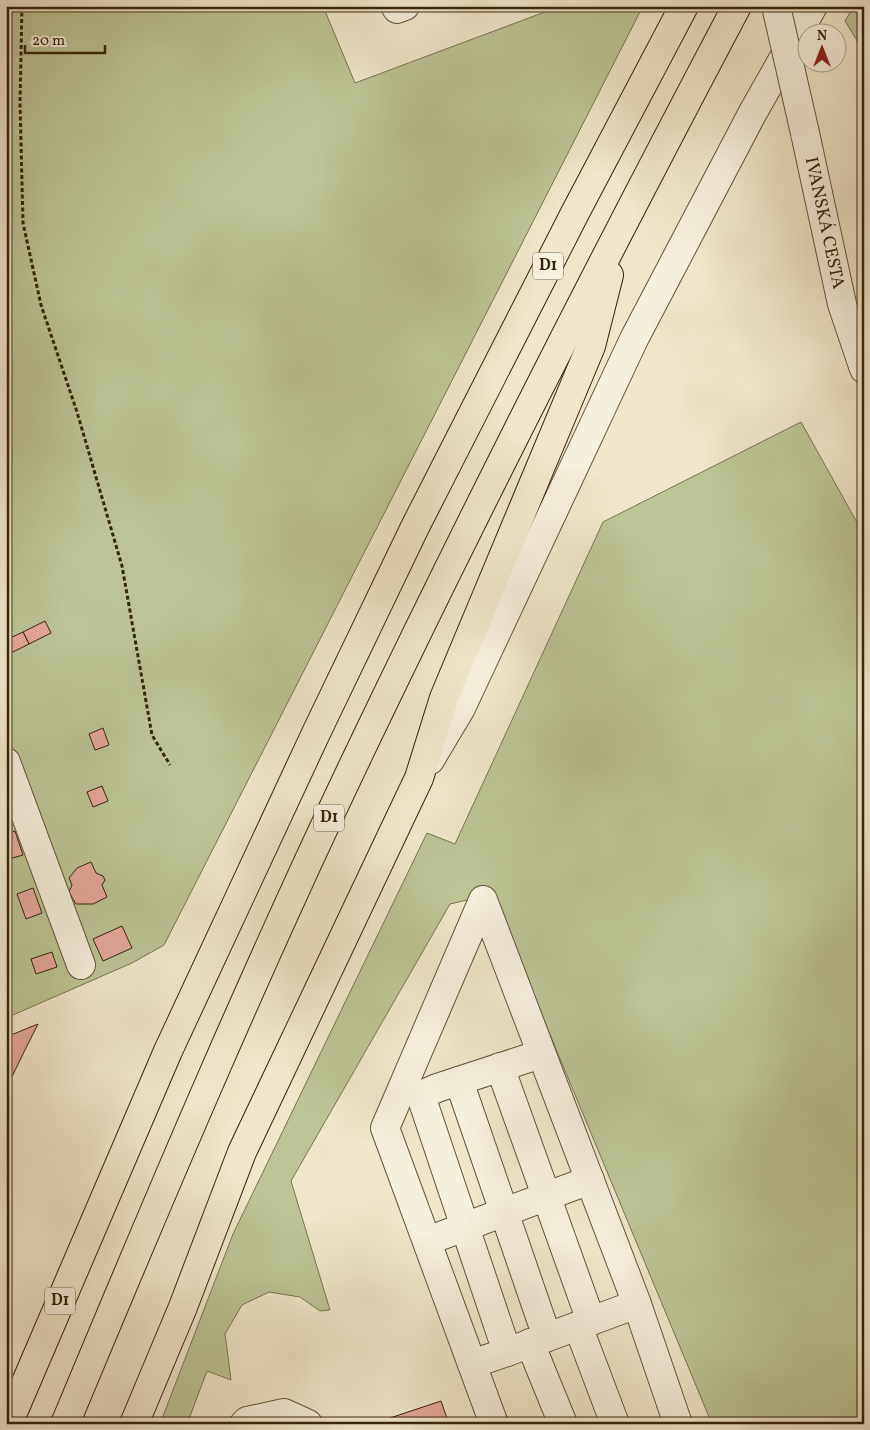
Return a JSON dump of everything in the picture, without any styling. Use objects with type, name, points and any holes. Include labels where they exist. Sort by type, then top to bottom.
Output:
[{"type":"highway","name":"D1","points":[[8,1424],[13,1401],[168,1051],[364,633],[419,518],[575,213],[684,6]]},
{"type":"highway","name":"D1","points":[[65,1424],[186,1132],[362,748],[460,546],[621,226],[737,6]]},
{"type":"highway","points":[[134,1424],[183,1307],[242,1152],[418,778],[444,698],[591,346],[621,226]]},
{"type":"street","points":[[394,6],[397,9],[405,6]]},
{"type":"street","name":"IVANSKÁ CESTA","points":[[776,6],[842,304],[864,369]]},
{"type":"street","points":[[418,778],[461,708],[634,339],[752,114],[813,6]]},
{"type":"street","points":[[6,762],[81,965]]},
{"type":"street","points":[[494,1424],[385,1128],[483,900],[637,1304],[678,1424]]},
{"type":"street","points":[[542,1054],[426,1093],[422,1100],[465,1228],[528,1344],[563,1424]]},
{"type":"street","points":[[500,1067],[548,1196],[615,1424]]},
{"type":"street","points":[[459,1081],[504,1212],[528,1344]]},
{"type":"street","points":[[427,1241],[590,1180]]},
{"type":"street","points":[[472,1364],[637,1304]]},
{"type":"street","points":[[244,1424],[247,1421],[284,1413],[308,1424]]},
{"type":"path","points":[[22,6],[20,103],[23,223],[41,305],[77,412],[122,566],[152,735],[170,765]]},
{"type":"green space","points":[[6,6],[323,6],[355,83],[561,6],[643,6],[164,945],[132,963],[6,1018]]},
{"type":"green space","points":[[854,6],[864,6],[864,52],[848,26],[848,22],[845,21]]},
{"type":"green space","points":[[801,422],[864,535],[864,1424],[712,1424],[493,894],[450,904],[291,1181],[330,1310],[320,1311],[300,1297],[269,1292],[242,1305],[225,1334],[231,1380],[207,1371],[187,1424],[160,1424],[233,1234],[427,833],[455,844],[603,522]]},
{"type":"building","points":[[45,621],[51,633],[29,644],[23,632]]},
{"type":"building","points":[[23,632],[29,644],[11,653],[6,640]]},
{"type":"building","points":[[103,728],[109,745],[95,750],[89,734]]},
{"type":"building","points":[[102,786],[108,801],[93,807],[87,792]]},
{"type":"building","points":[[6,808],[12,826],[6,828]]},
{"type":"building","points":[[15,831],[23,855],[9,859],[12,864],[6,865],[6,834]]},
{"type":"building","points":[[91,862],[96,873],[103,876],[105,880],[102,885],[107,897],[93,904],[76,904],[69,892],[72,885],[69,878],[77,868]]},
{"type":"building","points":[[33,888],[42,913],[26,919],[17,894]]},
{"type":"building","points":[[122,926],[132,948],[103,961],[93,939]]},
{"type":"building","points":[[52,952],[57,967],[36,974],[31,959]]},
{"type":"building","points":[[38,1024],[23,1054],[6,1089],[6,1037]]},
{"type":"building","points":[[441,1401],[449,1424],[385,1424],[384,1420]]}]
